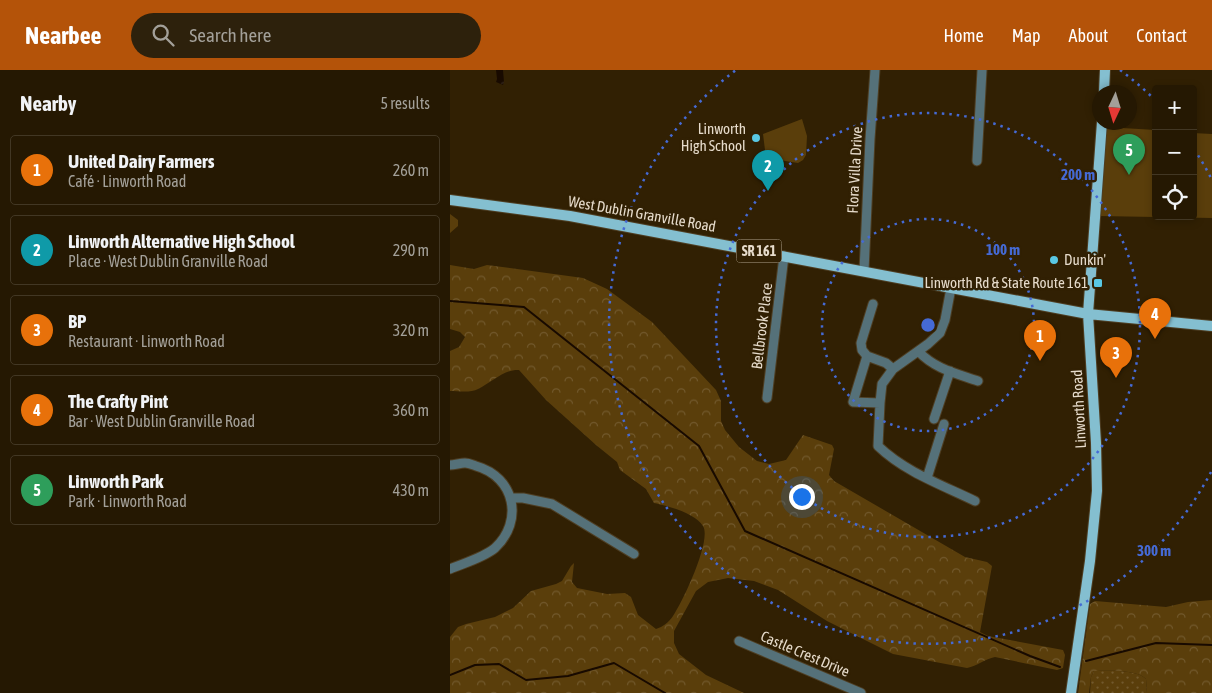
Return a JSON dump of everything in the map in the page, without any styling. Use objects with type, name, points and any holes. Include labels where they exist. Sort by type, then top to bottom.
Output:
[{"type":"main road","points":[[1104,85],[1105,70]]},
{"type":"main road","name":"Linworth Road","points":[[1071,693],[1090,561],[1097,491],[1088,314],[1101,130]]},
{"type":"main road","name":"West Dublin Granville Road","points":[[450,200],[570,216],[1088,314],[1212,326]]},
{"type":"street","name":"Flora Villa Drive","points":[[864,271],[875,70]]},
{"type":"street","points":[[977,161],[982,70]]},
{"type":"street","name":"Bellbrook Place","points":[[767,398],[784,256]]},
{"type":"street","points":[[950,288],[945,320],[940,333],[893,369],[882,384],[878,446],[926,478],[975,501]]},
{"type":"street","points":[[873,304],[861,343],[862,350],[867,356],[886,363],[893,369]]},
{"type":"street","points":[[918,351],[932,364],[978,381]]},
{"type":"street","points":[[867,356],[853,402],[880,403]]},
{"type":"street","points":[[934,419],[950,371]]},
{"type":"street","points":[[926,478],[944,424]]},
{"type":"street","points":[[450,466],[466,463],[486,469],[501,481],[511,498],[512,515],[505,535],[495,548],[450,569]]},
{"type":"street","points":[[511,498],[523,498],[552,504],[634,554]]},
{"type":"street","name":"Castle Crest Drive","points":[[739,641],[861,693]]},
{"type":"green space","points":[[802,119],[807,136],[806,155],[803,160],[798,163],[766,158],[763,134]]},
{"type":"green space","points":[[1105,130],[1152,130],[1152,217],[1098,216]]},
{"type":"green space","points":[[1197,133],[1212,134],[1212,218],[1197,218]]},
{"type":"green space","points":[[450,214],[458,220],[458,226],[450,233]]},
{"type":"green space","points":[[450,265],[474,269],[487,265],[583,278],[607,289],[652,322],[716,390],[721,401],[721,421],[725,430],[739,447],[757,461],[769,464],[786,460],[803,435],[832,445],[834,449],[829,475],[834,481],[965,557],[987,562],[992,566],[980,632],[988,636],[1063,650],[1065,655],[1063,668],[1057,670],[995,657],[967,668],[893,654],[827,621],[778,590],[754,581],[728,578],[708,582],[696,591],[674,631],[674,643],[679,654],[706,675],[744,693],[450,693],[450,637],[458,627],[495,617],[513,608],[531,591],[562,581],[574,563],[572,582],[577,588],[607,594],[625,593],[631,597],[638,615],[656,629],[663,626],[673,616],[689,585],[704,544],[705,533],[703,526],[694,517],[654,503],[646,489],[620,470],[617,462],[546,400],[519,370],[503,374],[475,390],[450,391],[450,351],[459,347],[465,337],[460,332],[450,329]]},
{"type":"green space","points":[[1212,600],[1212,693],[1147,693],[1146,679],[1141,676],[1121,671],[1094,671],[1091,677],[1089,693],[1078,693],[1090,604],[1095,601],[1166,607],[1188,602]]},
{"type":"green space","points":[[1094,671],[1121,671],[1141,676],[1146,679],[1147,693],[1090,693],[1091,677]]},
{"type":"water","points":[[496,70],[503,70],[503,85],[496,82]]},
{"type":"waterway","points":[[450,301],[524,307],[699,446],[745,531],[1030,656],[1060,667]]},
{"type":"waterway","points":[[1086,661],[1156,643],[1212,645]]},
{"type":"waterway","points":[[450,675],[475,665],[499,664],[526,680],[568,676],[614,663],[665,693]]},
{"type":"place","name":"Linworth High School","points":[[756,138]]},
{"type":"place","name":"Linworth Park","points":[[1129,175]]},
{"type":"place","name":"Linworth Alternative High School","points":[[768,191]]},
{"type":"place","name":"Dunkin'","points":[[1054,260]]},
{"type":"place","name":"Linworth Rd & State Route 161","points":[[1098,283]]},
{"type":"place","name":"The Crafty Pint","points":[[1155,339]]},
{"type":"place","name":"United Dairy Farmers","points":[[1040,361]]},
{"type":"place","name":"BP","points":[[1116,378]]}]
